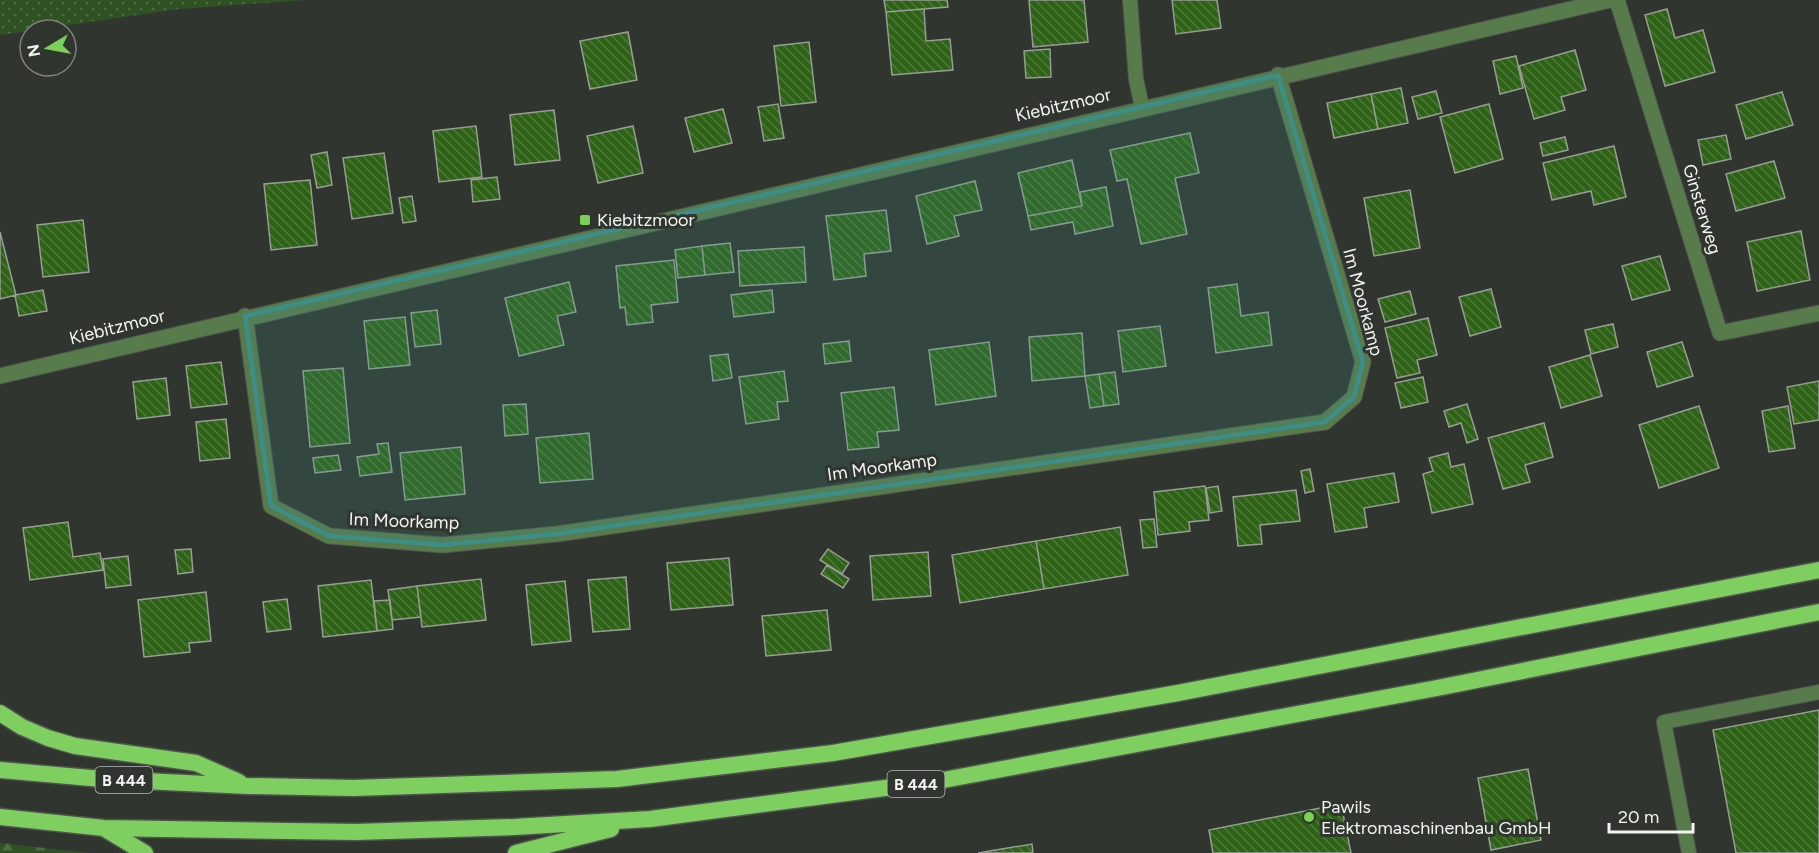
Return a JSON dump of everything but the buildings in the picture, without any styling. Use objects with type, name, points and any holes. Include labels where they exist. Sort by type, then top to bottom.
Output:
[{"type":"highway","name":"B 444","points":[[0,770],[102,779],[353,788],[616,779],[833,753],[1178,693],[1819,570]]},
{"type":"highway","name":"B 444","points":[[0,817],[104,828],[356,832],[514,827],[650,819],[938,781],[1437,688],[1819,612]]},
{"type":"highway","points":[[0,713],[22,727],[75,746],[196,763],[248,786]]},
{"type":"highway","name":"B 444","points":[[516,853],[650,819]]},
{"type":"highway","name":"B 444","points":[[104,828],[145,853]]},
{"type":"street","name":"Kiebitzmoor","points":[[0,376],[245,316],[1278,75],[1610,0]]},
{"type":"street","name":"Ginsterweg","points":[[1617,0],[1720,333],[1819,313]]},
{"type":"street","name":"Im Moorkamp","points":[[245,316],[271,506],[328,536],[443,545],[557,534],[1325,422],[1354,397],[1363,362],[1278,75]]},
{"type":"lane","points":[[1130,0],[1136,79],[1142,107]]},
{"type":"lane","points":[[1689,853],[1664,722],[1819,692]]},
{"type":"highlighted area","points":[[1278,75],[1363,362],[1354,397],[1325,422],[557,534],[443,545],[329,536],[271,506],[245,316]]},
{"type":"green space","points":[[0,0],[306,0],[179,9],[78,24],[78,18],[18,18],[18,32],[0,35]]},
{"type":"green space","points":[[0,843],[90,853],[0,853]]},
{"type":"place","name":"Kiebitzmoor","points":[[585,220]]},
{"type":"place","name":"Pawils Elektromaschinenbau GmbH","points":[[1309,817]]}]
